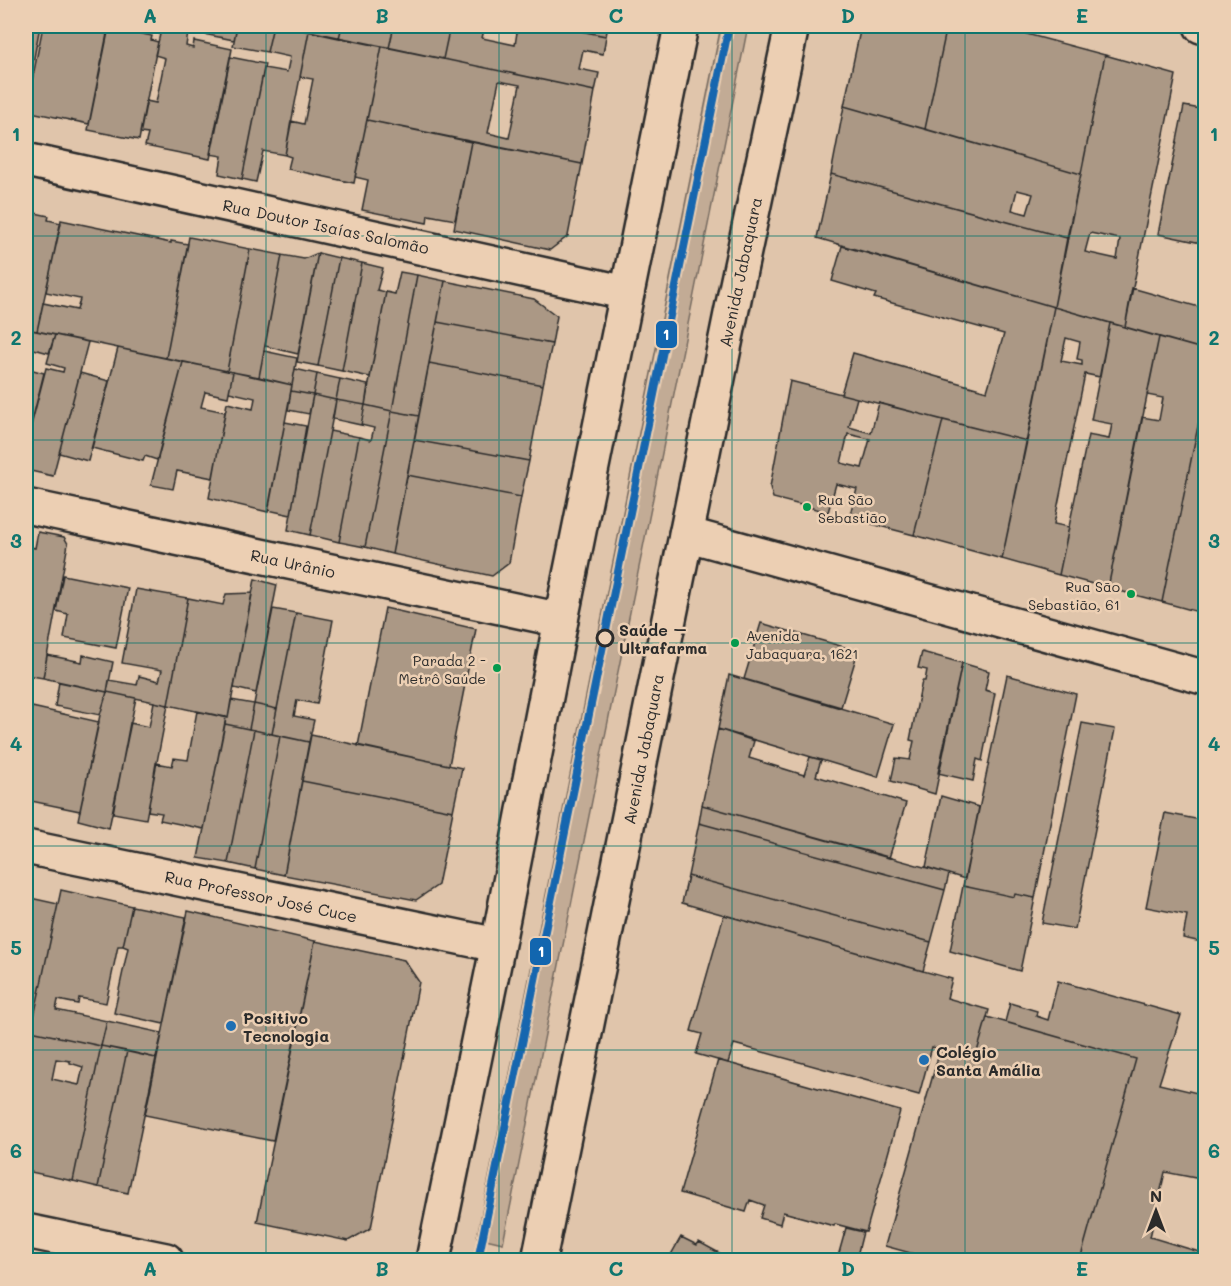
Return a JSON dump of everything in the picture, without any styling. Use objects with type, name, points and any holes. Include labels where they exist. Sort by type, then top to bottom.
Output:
[{"type":"main road","points":[[434,1260],[681,26]]},
{"type":"main road","name":"Avenida Jabaquara","points":[[539,1260],[735,294],[792,26]]},
{"type":"main road","name":"Rua Doutor Isaías Salomão","points":[[26,160],[627,293]]},
{"type":"main road","name":"Rua Urânio","points":[[26,506],[561,620]]},
{"type":"main road","points":[[686,534],[1206,678]]},
{"type":"main road","name":"Rua Professor José Cuce","points":[[26,847],[497,945]]},
{"type":"main road","points":[[26,1232],[166,1260]]},
{"type":"shaded area","points":[[721,26],[748,26],[503,1243],[477,1237]]},
{"type":"building","points":[[26,26],[40,26],[26,100]]},
{"type":"building","points":[[43,26],[62,26],[107,34],[89,124],[26,111]]},
{"type":"building","points":[[162,26],[189,26],[186,46],[193,48],[194,41],[232,49],[210,159],[145,146],[148,134],[140,133],[146,101],[156,103],[165,58],[155,55]]},
{"type":"building","points":[[191,26],[237,26],[234,40],[198,33],[199,27]]},
{"type":"building","points":[[237,26],[273,26],[267,52],[233,46]]},
{"type":"building","points":[[273,26],[309,31],[285,155],[263,151],[256,182],[242,179],[264,68],[287,72],[290,57],[267,52]]},
{"type":"building","points":[[298,26],[342,26],[339,38],[297,29]]},
{"type":"building","points":[[342,26],[394,26],[389,48],[339,38]]},
{"type":"building","points":[[394,26],[408,29],[409,26],[450,26],[443,59],[389,48]]},
{"type":"building","points":[[450,26],[485,26],[482,38],[515,45],[518,26],[555,26],[606,36],[603,54],[583,50],[579,69],[599,73],[595,91],[443,59]]},
{"type":"building","points":[[555,26],[608,26],[606,36]]},
{"type":"building","points":[[861,26],[947,26],[925,129],[844,106]]},
{"type":"building","points":[[947,26],[997,26],[1105,55],[1081,174],[925,129]]},
{"type":"building","points":[[109,27],[152,36],[151,40],[158,42],[139,140],[88,130]]},
{"type":"building","points":[[309,31],[382,46],[354,183],[288,169],[291,157],[285,155],[291,121],[304,124],[313,79],[300,77]]},
{"type":"building","points":[[382,46],[595,91],[582,164],[367,120]],"holes":[[[499,81],[520,85],[509,138],[488,133]]]},
{"type":"building","points":[[1105,55],[1176,75],[1125,327],[1054,307]],"holes":[[[1090,233],[1120,239],[1117,259],[1085,252]]]},
{"type":"building","points":[[230,57],[265,64],[242,179],[219,174],[222,156],[210,154]]},
{"type":"building","points":[[844,106],[1081,174],[1067,238],[831,174]],"holes":[[[1017,190],[1033,194],[1027,214],[1012,210]]]},
{"type":"building","points":[[1184,106],[1206,110],[1206,244],[1158,234]]},
{"type":"building","points":[[367,120],[471,142],[455,220],[428,215],[427,223],[362,210],[368,180],[355,177]]},
{"type":"building","points":[[471,142],[582,164],[568,236],[550,250],[454,229]]},
{"type":"building","points":[[831,174],[1067,238],[1054,307],[817,238]]},
{"type":"building","points":[[26,211],[49,216],[48,220],[61,223],[37,331],[26,329]]},
{"type":"building","points":[[61,220],[171,243],[171,241],[188,244],[166,358],[37,331],[43,303],[77,310],[80,299],[46,292]]},
{"type":"building","points":[[189,237],[250,249],[227,371],[166,358]]},
{"type":"building","points":[[842,246],[1054,307],[1027,441],[841,394],[853,353],[987,391],[1004,334],[874,298],[876,294],[832,281]]},
{"type":"building","points":[[250,249],[282,255],[259,377],[227,371]]},
{"type":"building","points":[[318,253],[298,354],[265,346],[282,255],[304,259]]},
{"type":"building","points":[[318,253],[339,258],[318,366],[297,362]]},
{"type":"building","points":[[339,258],[362,263],[342,371],[318,366]]},
{"type":"building","points":[[362,263],[383,268],[377,290],[386,292],[370,377],[342,371]]},
{"type":"building","points":[[400,272],[417,275],[392,411],[365,405],[386,292],[395,294]]},
{"type":"building","points":[[417,275],[445,281],[419,416],[392,411]]},
{"type":"building","points":[[445,281],[534,299],[557,316],[552,344],[437,322]]},
{"type":"building","points":[[1132,288],[1206,309],[1206,350],[1125,327]]},
{"type":"building","points":[[1054,307],[1110,323],[1100,377],[1085,374],[1054,524],[1069,527],[1059,575],[1002,559]],"holes":[[[1066,338],[1080,342],[1077,359],[1082,360],[1082,365],[1061,361]]]},
{"type":"building","points":[[437,322],[552,344],[543,385],[429,363]]},
{"type":"building","points":[[1110,323],[1159,337],[1108,588],[1059,575],[1088,435],[1109,439],[1112,424],[1091,420]]},
{"type":"building","points":[[26,329],[55,335],[49,353],[26,347]]},
{"type":"building","points":[[55,335],[88,342],[53,476],[26,470],[26,445],[46,368],[63,372],[64,368],[47,363]]},
{"type":"building","points":[[1159,337],[1206,350],[1206,387],[1162,602],[1108,588],[1142,417],[1159,420],[1163,398],[1147,395]]},
{"type":"building","points":[[118,348],[183,362],[157,460],[145,456],[143,461],[92,448]]},
{"type":"building","points":[[264,351],[297,358],[292,385],[259,377]]},
{"type":"building","points":[[183,362],[233,372],[228,397],[205,392],[201,407],[225,412],[213,478],[177,471],[173,489],[151,485]]},
{"type":"building","points":[[429,363],[543,385],[529,461],[414,440]]},
{"type":"building","points":[[26,368],[44,373],[26,445]]},
{"type":"building","points":[[295,369],[317,374],[313,395],[291,391]]},
{"type":"building","points":[[233,372],[292,385],[268,512],[209,498],[227,403],[253,409],[255,398],[229,392]]},
{"type":"building","points":[[80,373],[109,381],[88,461],[59,453]]},
{"type":"building","points":[[317,374],[340,379],[336,400],[313,395]]},
{"type":"building","points":[[340,379],[368,385],[365,405],[336,400]]},
{"type":"building","points":[[790,381],[857,398],[849,427],[871,433],[879,403],[943,420],[914,535],[849,518],[857,489],[836,484],[828,512],[773,498],[770,487]]},
{"type":"building","points":[[1206,387],[1206,614],[1162,602]]},
{"type":"building","points":[[291,391],[313,395],[309,414],[288,410]]},
{"type":"building","points":[[313,395],[336,400],[310,535],[288,530]]},
{"type":"building","points":[[336,400],[365,405],[361,425],[333,419]]},
{"type":"building","points":[[365,405],[392,411],[365,547],[339,542],[359,437],[371,440],[374,428],[361,425]]},
{"type":"building","points":[[392,411],[419,416],[392,554],[365,547]]},
{"type":"building","points":[[943,420],[1027,441],[1002,559],[914,535]]},
{"type":"building","points":[[285,422],[306,426],[291,515],[268,510]]},
{"type":"building","points":[[330,431],[359,437],[339,542],[310,535]]},
{"type":"building","points":[[848,434],[870,439],[862,468],[841,463]]},
{"type":"building","points":[[414,440],[529,461],[521,497],[407,475]]},
{"type":"building","points":[[407,475],[521,497],[509,563],[492,576],[392,554]]},
{"type":"building","points":[[38,532],[64,537],[68,544],[43,678],[26,675],[26,546],[35,548]]},
{"type":"building","points":[[63,575],[128,588],[116,648],[64,638],[68,614],[56,611]]},
{"type":"building","points":[[255,579],[277,585],[256,693],[234,688]]},
{"type":"building","points":[[136,589],[188,598],[168,705],[107,692],[109,680],[137,685],[139,676],[159,681],[162,670],[122,663]]},
{"type":"building","points":[[252,593],[228,718],[168,705],[188,598],[223,605],[226,594]]},
{"type":"building","points":[[385,608],[476,629],[449,765],[358,746]]},
{"type":"building","points":[[273,609],[296,613],[277,709],[254,704]]},
{"type":"building","points":[[296,613],[333,620],[317,704],[297,700],[294,716],[314,720],[309,742],[272,734]]},
{"type":"building","points":[[761,623],[858,651],[841,707],[744,679]]},
{"type":"building","points":[[922,652],[962,663],[935,794],[891,781],[896,758],[910,760],[914,741],[910,740],[922,681],[925,681],[927,670],[918,668]]},
{"type":"building","points":[[47,655],[82,662],[83,655],[113,662],[107,692],[43,678]]},
{"type":"building","points":[[962,663],[989,671],[985,690],[995,693],[982,761],[977,759],[973,781],[938,773]]},
{"type":"building","points":[[729,675],[894,724],[878,777],[718,729]]},
{"type":"building","points":[[1007,675],[1076,694],[1035,898],[1015,894],[1014,897],[963,886]]},
{"type":"building","points":[[59,682],[107,692],[100,715],[55,706]]},
{"type":"building","points":[[107,692],[136,698],[109,828],[78,820]]},
{"type":"building","points":[[231,700],[254,704],[249,729],[225,724]]},
{"type":"building","points":[[154,702],[168,705],[146,819],[113,813],[130,723],[149,727]]},
{"type":"building","points":[[254,704],[277,709],[272,734],[249,729]]},
{"type":"building","points":[[32,707],[99,722],[80,811],[26,800],[26,742]]},
{"type":"building","points":[[197,711],[226,717],[204,829],[160,820],[162,813],[148,811],[156,763],[172,766],[174,758],[188,760]]},
{"type":"building","points":[[1082,723],[1115,729],[1075,929],[1042,923]]},
{"type":"building","points":[[225,724],[254,730],[228,863],[198,858]]},
{"type":"building","points":[[718,729],[754,741],[749,758],[804,775],[810,757],[821,760],[816,776],[906,803],[889,858],[702,805]]},
{"type":"building","points":[[254,730],[280,736],[255,869],[228,863]]},
{"type":"building","points":[[311,735],[462,768],[453,811],[302,781]]},
{"type":"building","points":[[280,736],[309,742],[284,875],[255,869]]},
{"type":"building","points":[[302,781],[453,811],[438,885],[416,900],[284,875]]},
{"type":"building","points":[[941,796],[979,807],[965,879],[926,867]]},
{"type":"building","points":[[702,805],[949,874],[945,890],[699,823]]},
{"type":"building","points":[[1165,813],[1206,821],[1206,943],[1183,938],[1187,915],[1146,907]]},
{"type":"building","points":[[699,823],[945,890],[931,942],[688,876]]},
{"type":"building","points":[[688,876],[931,942],[923,971],[682,903]]},
{"type":"building","points":[[963,886],[1014,897],[1015,894],[1035,898],[1020,971],[950,951]]},
{"type":"building","points":[[61,890],[132,906],[123,946],[118,946],[106,1003],[79,998],[78,1004],[58,1000],[56,1010],[107,1021],[101,1046],[31,1031]]},
{"type":"building","points":[[26,897],[58,904],[31,1031],[26,1030]]},
{"type":"building","points":[[132,906],[186,917],[164,1024],[114,1013],[128,948],[123,946]]},
{"type":"building","name":"Positivo Tecnologia","points":[[188,911],[315,941],[273,1141],[145,1115]]},
{"type":"building","points":[[724,915],[952,979],[947,998],[989,1010],[975,1059],[932,1047],[919,1095],[734,1044],[728,1063],[696,1054],[702,1034],[691,1031]]},
{"type":"building","points":[[315,941],[404,960],[419,982],[371,1228],[348,1241],[257,1222]]},
{"type":"building","points":[[1058,981],[1181,1015],[1159,1084],[1206,1095],[1206,1180],[1165,1172],[1150,1237],[1206,1254],[1204,1260],[1080,1260],[1136,1059],[1005,1022],[1010,1003],[1037,1011],[1036,1016],[1048,1020]]},
{"type":"building","points":[[987,1017],[1136,1059],[1080,1260],[936,1260],[885,1246],[940,1050],[975,1059]]},
{"type":"building","points":[[107,1021],[162,1033],[156,1058],[101,1046]]},
{"type":"building","points":[[26,1030],[31,1031],[26,1059]]},
{"type":"building","points":[[31,1031],[101,1046],[73,1181],[26,1171],[26,1059]],"holes":[[[56,1059],[70,1061],[70,1063],[83,1067],[79,1085],[52,1079]]]},
{"type":"building","points":[[101,1046],[127,1051],[98,1187],[73,1181]]},
{"type":"building","points":[[127,1051],[156,1058],[128,1193],[98,1187]]},
{"type":"building","points":[[718,1060],[900,1111],[866,1232],[783,1212],[780,1224],[760,1218],[764,1205],[750,1200],[746,1212],[680,1193]]},
{"type":"building","points":[[846,1228],[863,1232],[856,1260],[837,1260]]},
{"type":"building","points":[[681,1237],[697,1245],[699,1242],[732,1260],[668,1260]]},
{"type":"transit line","name":"1","points":[[478,1260],[729,26]]},
{"type":"place","name":"Rua São Sebastião","points":[[807,507]]},
{"type":"place","name":"Rua São Sebastião, 61","points":[[1131,594]]},
{"type":"place","name":"Saúde – Ultrafarma","points":[[605,638]]},
{"type":"place","name":"Avenida Jabaquara, 1621","points":[[735,643]]},
{"type":"place","name":"Parada 2 - Metrô Saúde","points":[[497,668]]},
{"type":"place","name":"Positivo Tecnologia","points":[[231,1026]]},
{"type":"place","name":"Colégio Santa Amália","points":[[924,1060]]}]
